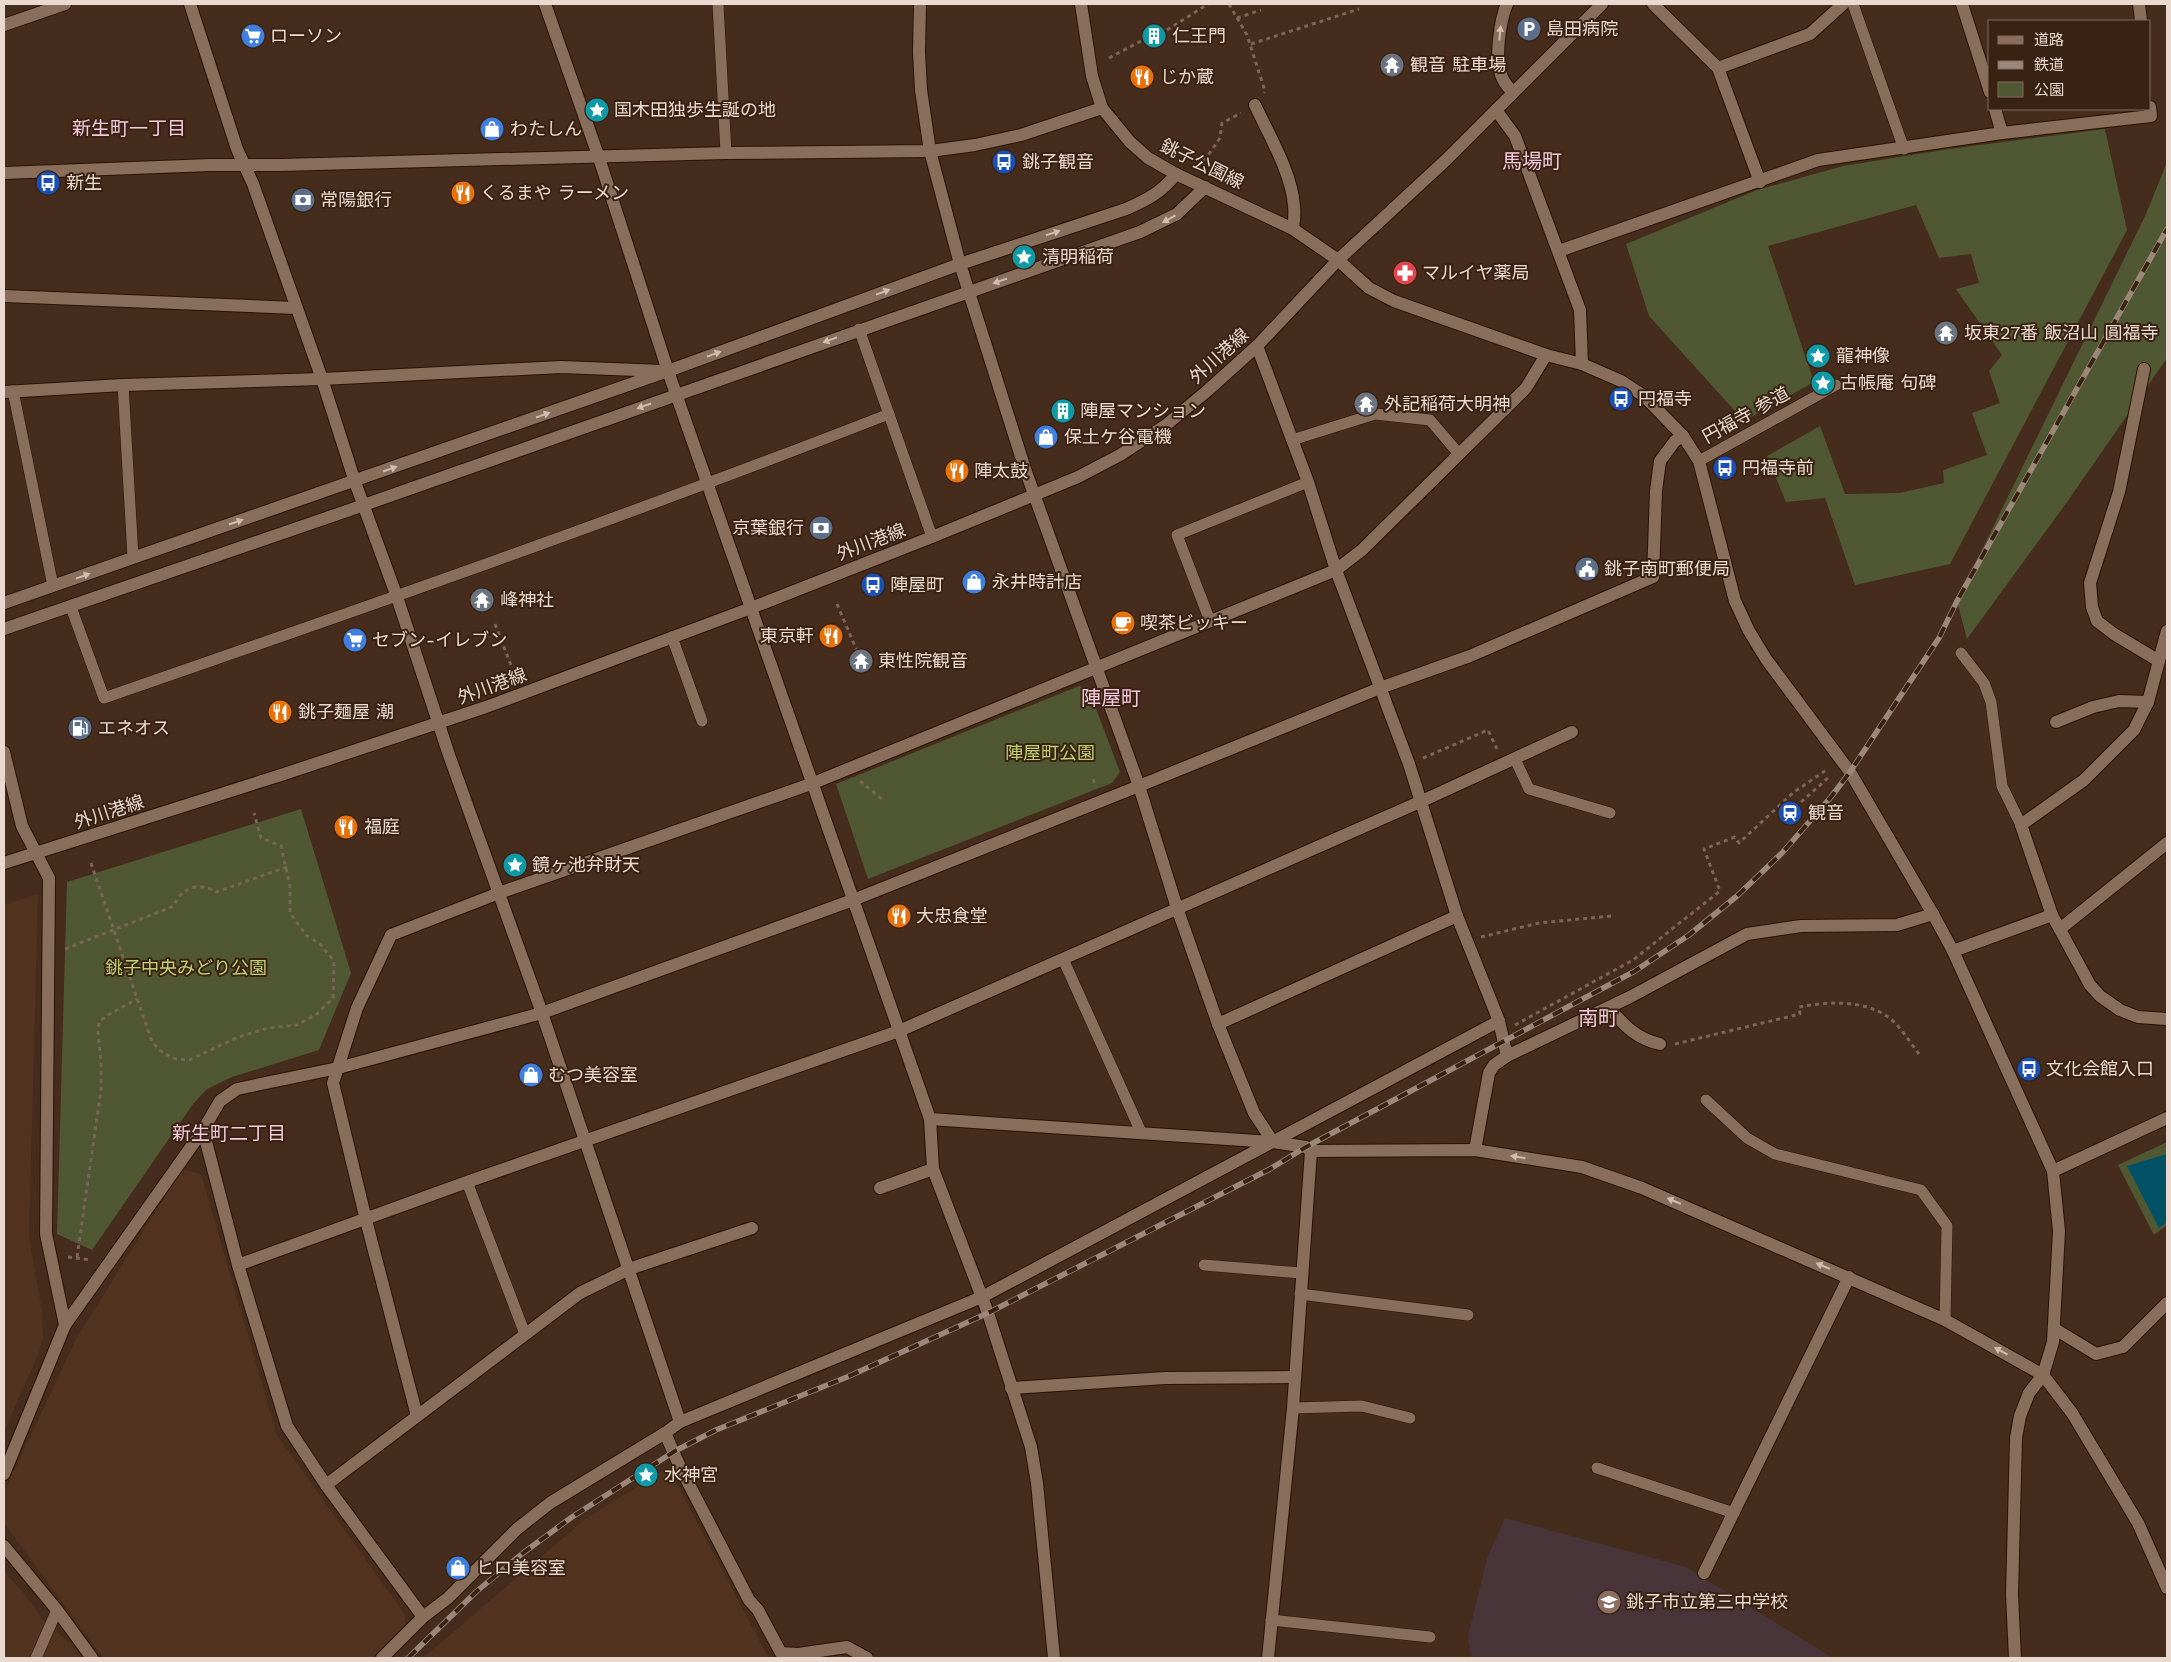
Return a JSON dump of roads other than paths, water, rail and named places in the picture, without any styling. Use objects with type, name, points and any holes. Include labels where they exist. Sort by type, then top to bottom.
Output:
[{"type":"street","points":[[4,25],[65,4]]},
{"type":"street","points":[[190,4],[236,150],[253,184],[322,378],[355,482],[397,597],[438,724],[542,1014],[680,1422]]},
{"type":"street","points":[[544,4],[599,158],[668,371],[930,1119],[933,1170],[982,1297],[1031,1447],[1037,1482],[1054,1658]]},
{"type":"street","points":[[920,4],[919,62],[930,151],[960,264],[1034,496],[1139,786],[1177,908],[1218,1024],[1254,1113],[1273,1142]]},
{"type":"street","name":"銚子公園線","points":[[1081,4],[1092,76],[1102,108],[1130,142],[1148,158],[1176,174],[1294,229],[1338,260],[1369,288],[1394,301],[1546,355],[1582,364],[1620,381],[1644,396],[1683,436],[1699,462],[1736,601],[1749,631],[1766,660],[1850,772],[1933,914],[1953,951],[2053,1171],[2059,1231],[2053,1342],[2043,1375],[2030,1393],[2020,1416],[2016,1438],[2012,1596],[2015,1658]]},
{"type":"street","name":"外川港線","points":[[4,863],[438,724],[751,608],[932,537],[1078,477],[1120,455],[1166,425],[1257,346],[1338,260],[1446,160],[1602,4]]},
{"type":"street","points":[[1653,4],[1718,68],[1760,182]]},
{"type":"street","points":[[1718,68],[1810,34],[1843,4]]},
{"type":"street","points":[[1962,4],[1988,86]]},
{"type":"street","points":[[2139,4],[2140,20]]},
{"type":"street","points":[[1504,5],[1498,64],[1502,77],[1513,93]]},
{"type":"street","points":[[1256,105],[1291,189],[1294,206],[1294,229]]},
{"type":"street","points":[[4,173],[726,153],[930,151],[975,145],[1021,135],[1102,108]]},
{"type":"street","points":[[1496,110],[1515,136],[1580,310],[1582,364]]},
{"type":"street","points":[[1995,110],[2002,133]]},
{"type":"street","points":[[1559,251],[1760,182],[1818,160],[1904,149],[2002,133],[2151,116],[2150,110]]},
{"type":"street","points":[[4,603],[355,482],[668,371],[960,264],[1134,206],[1150,199],[1166,187],[1176,174]]},
{"type":"street","points":[[4,629],[364,505],[1161,224],[1178,214],[1205,187]]},
{"type":"street","points":[[4,296],[296,308]]},
{"type":"street","points":[[1257,346],[1308,482],[1336,570],[1409,764],[1456,916],[1500,1026],[1507,1056]]},
{"type":"street","points":[[417,1416],[366,1220],[333,1083],[357,1008],[391,935],[500,893],[812,784],[1336,570],[1362,550],[1526,388],[1546,355]]},
{"type":"street","points":[[9,392],[123,385],[561,367],[668,371]]},
{"type":"street","points":[[2144,369],[2119,492],[2090,583],[2092,607],[2097,621],[2114,634],[2159,661]]},
{"type":"street","points":[[4,1474],[65,1325],[203,1130],[220,1101],[237,1090],[338,1068],[542,1014],[853,900],[1380,688],[1470,656],[1653,577],[1656,491],[1660,461],[1675,441],[1683,436]]},
{"type":"street","points":[[2167,631],[2148,702],[2134,730],[2084,780],[2021,826],[2052,915],[2090,986],[2100,996],[2120,1010],[2138,1017],[2156,1020],[2167,1019]]},
{"type":"street","points":[[2056,722],[2093,707],[2119,700],[2148,702]]},
{"type":"street","points":[[238,1265],[899,1031],[1422,801],[1572,732]]},
{"type":"street","points":[[4,752],[22,826],[50,878],[46,1234],[65,1325]]},
{"type":"street","points":[[2060,930],[2167,843]]},
{"type":"street","points":[[1474,1150],[1489,1073],[1494,1065],[1507,1056],[1609,1008],[1747,934],[1801,926],[1897,925],[1933,914]]},
{"type":"street","points":[[1953,951],[2052,915]]},
{"type":"street","points":[[1218,1024],[1456,916]]},
{"type":"street","points":[[1609,1008],[1634,1034],[1646,1041],[1660,1044]]},
{"type":"street","points":[[382,1658],[423,1617],[448,1598],[518,1529],[550,1503],[680,1422],[982,1297],[1273,1142],[1500,1026]]},
{"type":"street","points":[[2053,1171],[2167,1118]]},
{"type":"street","points":[[930,1119],[1273,1142],[1306,1146],[1311,1151],[1474,1150],[1582,1167],[1642,1188],[1945,1320],[2043,1375],[2072,1413],[2138,1523],[2167,1586]]},
{"type":"street","points":[[203,1130],[238,1265],[287,1426],[326,1485],[423,1617]]},
{"type":"street","points":[[1268,1658],[1293,1408],[1311,1151]]},
{"type":"street","points":[[880,1188],[933,1170]]},
{"type":"street","points":[[326,1485],[580,1293],[628,1269],[752,1228]]},
{"type":"street","points":[[1704,1573],[1849,1277]]},
{"type":"street","points":[[2054,1328],[2096,1354],[2123,1347],[2167,1303]]},
{"type":"street","points":[[1011,1388],[1165,1378],[1294,1377]]},
{"type":"street","points":[[665,1433],[680,1467],[749,1600],[758,1610],[781,1654],[798,1654],[847,1647],[868,1658]]},
{"type":"street","points":[[4,1546],[57,1610],[92,1658]]},
{"type":"lane","points":[[718,4],[726,153]]},
{"type":"lane","points":[[1852,4],[1904,149]]},
{"type":"lane","points":[[859,329],[932,537]]},
{"type":"lane","points":[[123,385],[133,557]]},
{"type":"lane","name":"円福寺 参道","points":[[1699,462],[1836,386]]},
{"type":"lane","points":[[9,392],[53,586]]},
{"type":"lane","points":[[70,607],[104,698],[397,597],[708,485],[889,414]]},
{"type":"lane","points":[[1292,440],[1375,414],[1430,420],[1459,454]]},
{"type":"lane","points":[[1210,621],[1177,535],[1308,482]]},
{"type":"lane","points":[[672,637],[702,721]]},
{"type":"lane","points":[[1961,653],[1984,683],[1991,702],[2002,786],[2021,826]]},
{"type":"lane","points":[[1509,762],[1529,789],[1610,814]]},
{"type":"lane","points":[[1063,959],[1141,1132]]},
{"type":"lane","points":[[1706,1100],[1747,1138],[1775,1154],[1921,1190],[1947,1226],[1945,1320]]},
{"type":"lane","points":[[468,1182],[525,1334]]},
{"type":"lane","points":[[1204,1265],[1301,1273]]},
{"type":"lane","points":[[1300,1294],[1468,1315]]},
{"type":"lane","points":[[1293,1408],[1362,1406],[1410,1418]]},
{"type":"lane","points":[[1597,1468],[1734,1513]]},
{"type":"lane","points":[[36,1658],[57,1610]]},
{"type":"lane","points":[[1271,1620],[1430,1637]]},
{"type":"water","points":[[2167,1154],[2167,1222],[2159,1228],[2127,1166]]},
{"type":"railway","points":[[408,1658],[477,1591],[523,1553],[572,1517],[675,1451],[716,1430],[847,1377],[988,1313],[1270,1169],[1306,1147],[1635,971],[1689,935],[1737,896],[1782,853],[1831,797],[1850,772],[1939,638],[1957,601],[2167,229]]},
{"type":"place","name":"島田病院","points":[[1529,29]]},
{"type":"place","name":"ローソン","points":[[253,36]]},
{"type":"place","name":"仁王門","points":[[1154,36]]},
{"type":"place","name":"観音 駐車場","points":[[1392,65]]},
{"type":"place","name":"じか蔵","points":[[1142,77]]},
{"type":"place","name":"国木田独歩生誕の地","points":[[597,110]]},
{"type":"place","name":"わたしん","points":[[492,129]]},
{"type":"place","name":"銚子観音","points":[[1004,162]]},
{"type":"place","name":"新生","points":[[48,183]]},
{"type":"place","name":"くるまや ラーメン","points":[[463,193]]},
{"type":"place","name":"常陽銀行","points":[[303,200]]},
{"type":"place","name":"清明稲荷","points":[[1024,257]]},
{"type":"place","name":"マルイヤ薬局","points":[[1405,273]]},
{"type":"place","name":"坂東27番 飯沼山 圓福寺","points":[[1946,333]]},
{"type":"place","name":"龍神像","points":[[1818,356]]},
{"type":"place","name":"古帳庵 句碑","points":[[1823,383]]},
{"type":"place","name":"円福寺","points":[[1621,399]]},
{"type":"place","name":"外記稲荷大明神","points":[[1366,404]]},
{"type":"place","name":"陣屋マンション","points":[[1063,411]]},
{"type":"place","name":"保土ケ谷電機","points":[[1046,437]]},
{"type":"place","name":"円福寺前","points":[[1725,468]]},
{"type":"place","name":"陣太鼓","points":[[957,471]]},
{"type":"place","name":"京葉銀行","points":[[821,528]]},
{"type":"place","name":"銚子南町郵便局","points":[[1587,569]]},
{"type":"place","name":"永井時計店","points":[[974,582]]},
{"type":"place","name":"陣屋町","points":[[873,585]]},
{"type":"place","name":"峰神社","points":[[482,600]]},
{"type":"place","name":"喫茶ビッキー","points":[[1123,623]]},
{"type":"place","name":"東京軒","points":[[831,636]]},
{"type":"place","name":"セブン-イレブン","points":[[355,640]]},
{"type":"place","name":"東性院観音","points":[[861,661]]},
{"type":"place","name":"銚子麺屋 潮","points":[[280,712]]},
{"type":"place","name":"エネオス","points":[[80,728]]},
{"type":"place","name":"観音","points":[[1790,813]]},
{"type":"place","name":"福庭","points":[[346,827]]},
{"type":"place","name":"鏡ヶ池弁財天","points":[[515,865]]},
{"type":"place","name":"大忠食堂","points":[[899,916]]},
{"type":"place","name":"文化会館入口","points":[[2029,1069]]},
{"type":"place","name":"むつ美容室","points":[[531,1075]]},
{"type":"place","name":"水神宮","points":[[646,1475]]},
{"type":"place","name":"ヒロ美容室","points":[[458,1568]]},
{"type":"place","name":"銚子市立第三中学校","points":[[1609,1602]]},
{"type":"district","name":"新生町一丁目","points":[[129,128]]},
{"type":"district","name":"馬場町","points":[[1532,161]]},
{"type":"district","name":"陣屋町","points":[[1111,698]]},
{"type":"district","name":"南町","points":[[1598,1018]]},
{"type":"district","name":"新生町二丁目","points":[[229,1133]]},
{"type":"park label","name":"陣屋町公園","points":[[1050,753]]},
{"type":"park label","name":"銚子中央みどり公園","points":[[186,968]]}]
